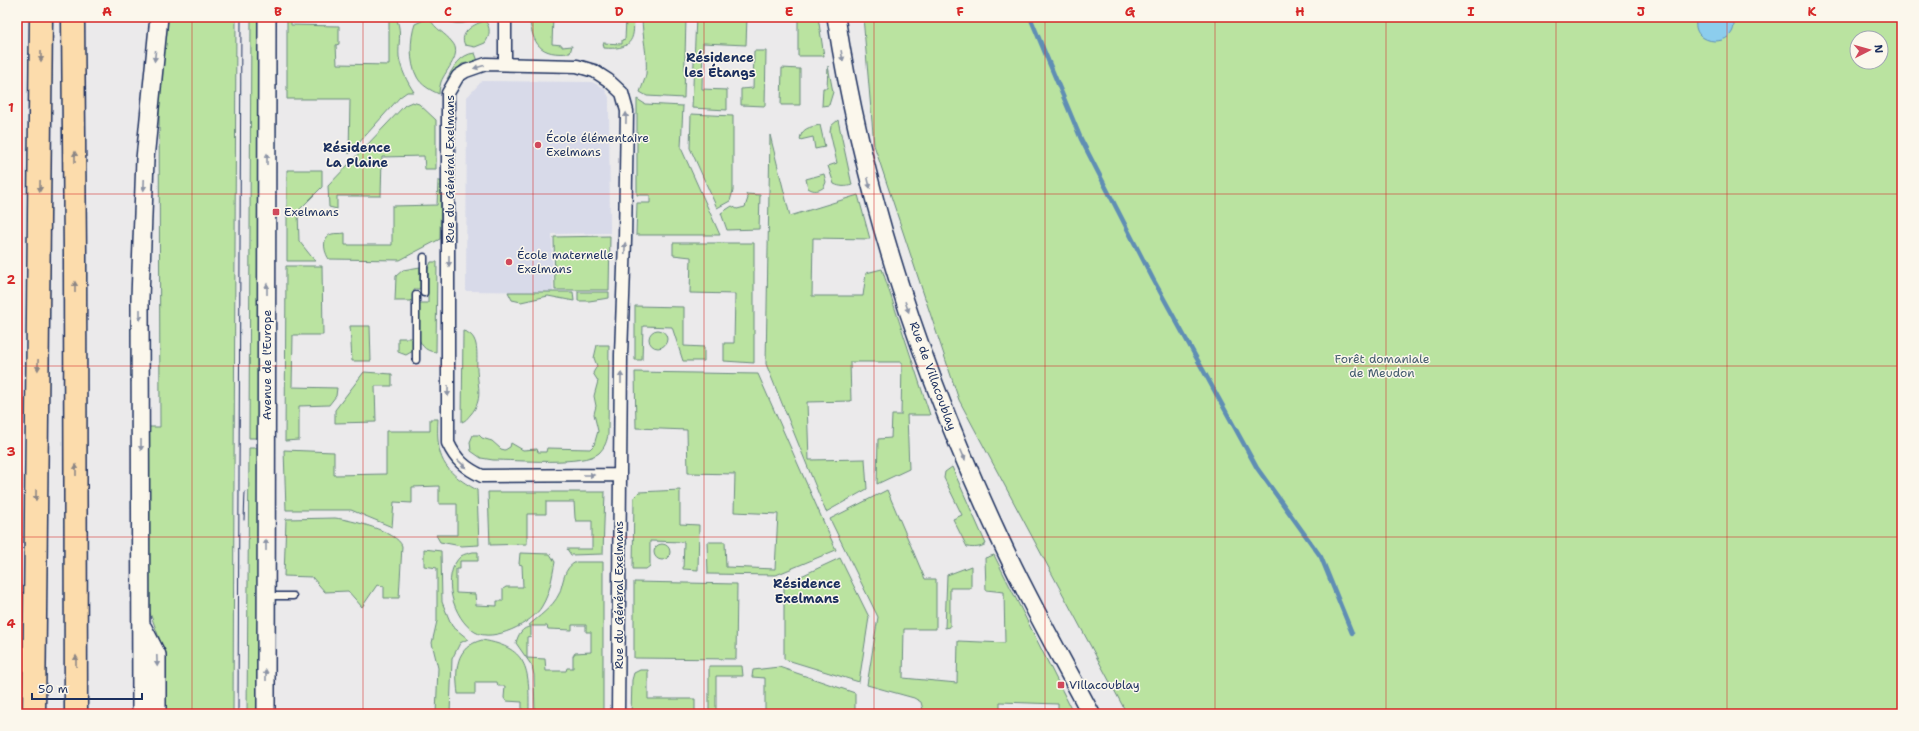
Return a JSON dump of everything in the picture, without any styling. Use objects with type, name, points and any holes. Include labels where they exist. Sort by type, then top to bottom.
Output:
[{"type":"highway","points":[[34,714],[41,17]]},
{"type":"highway","points":[[73,17],[76,714]]},
{"type":"main road","points":[[141,714],[142,626],[140,298],[145,158],[159,17]]},
{"type":"main road","name":"Avenue de l'Europe","points":[[266,714],[267,17]]},
{"type":"main road","name":"Rue de Villacoublay","points":[[836,17],[853,111],[874,201],[893,264],[932,377],[962,455],[1001,542],[1091,714]]},
{"type":"main road","points":[[142,626],[157,655],[157,714]]},
{"type":"street","points":[[505,64],[506,17]]},
{"type":"street","name":"Rue du Général Exelmans","points":[[618,714],[620,475],[627,111],[622,93],[608,80],[594,71],[577,66],[486,64],[466,70],[458,76],[448,92],[448,443],[454,456],[461,464],[469,470],[482,476],[620,475]]},
{"type":"lane","points":[[424,257],[424,293]]},
{"type":"lane","points":[[416,295],[416,360]]},
{"type":"lane","points":[[266,596],[293,596]]},
{"type":"shaded area","points":[[17,17],[19,17],[19,141],[17,305]]},
{"type":"shaded area","name":"École élémentaire Exelmans","points":[[482,81],[592,82],[604,88],[609,97],[610,233],[552,234],[553,292],[466,291],[467,97]]},
{"type":"green space","points":[[166,17],[236,17],[233,714],[164,714],[164,651],[147,605],[149,427],[160,427],[159,80]]},
{"type":"green space","points":[[251,17],[261,17],[258,438],[249,438]]},
{"type":"green space","points":[[287,17],[291,17],[291,25],[339,26],[339,44],[336,45],[337,64],[389,65],[389,19],[397,20],[400,38],[400,62],[414,92],[407,92],[400,97],[349,154],[350,99],[287,99]]},
{"type":"green space","points":[[441,17],[478,17],[469,22],[455,23]]},
{"type":"green space","points":[[529,17],[553,17],[552,44],[562,45],[562,47],[572,46],[570,53],[552,53],[540,47],[533,35]]},
{"type":"green space","points":[[633,17],[634,26],[632,38],[629,43],[620,48],[604,48],[603,43],[622,44],[622,40],[625,39],[626,20]]},
{"type":"green space","points":[[642,17],[686,17],[684,98],[647,96],[640,92],[646,76],[646,53]]},
{"type":"green space","points":[[696,17],[747,17],[746,45],[703,43],[702,89],[727,90],[727,110],[692,108]]},
{"type":"green space","points":[[798,17],[818,17],[824,56],[798,56]]},
{"type":"green space","name":"Forêt domaniale de Meudon","points":[[863,17],[1902,17],[1902,714],[1127,714],[959,400],[874,145]]},
{"type":"green space","points":[[426,19],[430,19],[435,26],[452,42],[456,51],[455,57],[441,82],[439,94],[423,85],[414,71],[411,50],[413,30],[415,24]]},
{"type":"green space","points":[[485,21],[489,32],[485,43],[475,47],[465,45],[463,41],[464,36],[469,29],[472,26]]},
{"type":"green space","points":[[754,51],[766,51],[765,106],[741,105],[741,89],[753,88]]},
{"type":"green space","points":[[475,53],[478,61],[462,64],[447,79],[461,59]]},
{"type":"green space","points":[[828,66],[833,92],[829,105],[822,106],[823,88],[827,88]]},
{"type":"green space","points":[[782,68],[800,69],[800,105],[781,105]]},
{"type":"green space","points":[[637,99],[645,104],[683,106],[681,148],[720,235],[636,235],[637,203],[650,203],[650,195],[637,195]]},
{"type":"green space","points":[[412,102],[419,104],[436,120],[436,169],[425,169],[424,156],[382,157],[381,196],[337,196],[337,209],[329,207],[328,186],[405,105]]},
{"type":"green space","points":[[691,114],[733,116],[733,191],[730,201],[717,208],[690,148]]},
{"type":"green space","points":[[838,120],[852,185],[848,186],[834,184],[828,166],[837,163],[830,132],[831,126]]},
{"type":"green space","points":[[820,125],[825,147],[815,149],[813,137],[800,140],[804,131],[810,127]]},
{"type":"green space","points":[[770,135],[790,216],[858,195],[870,239],[813,238],[812,296],[863,296],[866,273],[882,269],[930,415],[907,415],[909,469],[877,484],[878,439],[891,438],[892,415],[901,415],[902,362],[850,362],[851,401],[807,402],[809,460],[865,459],[867,489],[826,512],[766,364]]},
{"type":"green space","points":[[287,170],[322,170],[322,187],[298,211],[299,241],[315,261],[287,261]]},
{"type":"green space","points":[[824,174],[826,182],[824,187],[816,190],[808,188],[806,179]]},
{"type":"green space","points":[[438,181],[441,181],[440,239],[400,260],[329,259],[324,245],[326,238],[333,234],[345,233],[345,245],[392,245],[392,206],[437,205]]},
{"type":"green space","points":[[746,194],[760,195],[759,229],[727,230],[721,213],[732,206],[737,209],[745,207],[748,198]]},
{"type":"green space","points":[[610,236],[609,290],[555,290],[554,237]]},
{"type":"green space","points":[[673,243],[754,243],[754,363],[724,361],[724,343],[734,343],[735,294],[690,293],[691,257],[673,255]]},
{"type":"green space","points":[[431,262],[437,262],[436,352],[428,350],[423,346],[420,341],[417,326],[418,303],[428,303],[428,269]]},
{"type":"green space","points":[[286,266],[322,266],[323,335],[293,335],[292,387],[337,388],[336,396],[329,405],[299,406],[299,440],[285,441]]},
{"type":"green space","points":[[420,267],[420,289],[414,289],[414,301],[395,301],[396,276],[403,270]]},
{"type":"green space","points":[[508,292],[573,292],[574,301],[548,296],[521,302],[512,300]]},
{"type":"green space","points":[[578,292],[609,292],[609,298],[578,301]]},
{"type":"green space","points":[[635,306],[684,307],[684,346],[704,347],[704,361],[683,361],[672,327],[643,326],[642,360],[635,360]]},
{"type":"green space","points":[[350,326],[370,326],[371,361],[352,361]]},
{"type":"green space","points":[[658,330],[662,331],[666,335],[666,343],[662,347],[658,348],[654,347],[650,343],[649,339],[650,335],[654,331]]},
{"type":"green space","points":[[463,331],[469,333],[475,341],[479,393],[475,409],[462,422]]},
{"type":"green space","points":[[398,338],[413,338],[413,351],[406,355],[398,352]]},
{"type":"green space","points":[[597,345],[609,345],[608,434],[605,444],[599,453],[579,460],[532,461],[493,460],[481,458],[471,451],[470,442],[473,435],[479,435],[482,438],[492,441],[501,449],[505,450],[510,447],[511,443],[523,450],[537,449],[538,452],[546,452],[547,448],[590,449],[594,445],[598,431],[594,414],[596,406],[594,396],[598,381],[593,373],[597,366],[594,358]]},
{"type":"green space","points":[[364,372],[392,374],[392,386],[375,386],[376,422],[335,423],[335,410]]},
{"type":"green space","points":[[635,372],[758,374],[836,550],[776,575],[708,574],[707,542],[725,542],[726,567],[775,569],[778,514],[734,512],[735,474],[688,473],[687,430],[636,428]]},
{"type":"green space","points":[[430,419],[438,419],[438,443],[444,462],[456,476],[477,490],[479,545],[461,546],[440,542],[436,535],[457,535],[457,504],[439,504],[439,486],[412,487],[412,503],[394,502],[392,527],[351,510],[286,510],[284,450],[334,452],[334,475],[386,474],[386,431],[430,431]]},
{"type":"green space","points":[[249,448],[258,448],[258,714],[247,714]]},
{"type":"green space","points":[[952,467],[986,544],[975,548],[967,547],[953,519],[962,515],[944,478],[945,472]]},
{"type":"green space","points":[[680,490],[680,524],[699,525],[698,570],[683,569],[684,542],[650,541],[650,566],[646,569],[633,569],[634,497],[639,492]]},
{"type":"green space","points":[[887,490],[925,579],[936,579],[936,629],[904,629],[903,678],[957,683],[958,641],[1005,643],[1004,592],[986,590],[985,558],[994,555],[1074,714],[1058,714],[1058,704],[1000,702],[1000,714],[924,714],[921,702],[914,698],[867,685],[878,617],[830,519]]},
{"type":"green space","points":[[488,492],[605,492],[603,554],[571,555],[567,549],[592,549],[592,521],[576,521],[574,502],[546,502],[546,514],[527,514],[527,544],[490,545]]},
{"type":"green space","points":[[335,518],[352,521],[383,531],[392,536],[402,546],[399,598],[384,598],[384,586],[377,585],[362,607],[348,591],[325,592],[312,577],[284,576],[286,519]]},
{"type":"green space","points":[[662,544],[668,546],[670,552],[668,558],[662,560],[656,558],[654,552],[656,546]]},
{"type":"green space","points":[[424,549],[441,551],[442,602],[452,626],[468,639],[460,643],[452,659],[450,714],[436,714],[438,668],[432,643],[437,621],[437,568],[424,566]]},
{"type":"green space","points":[[478,552],[478,561],[460,561],[460,569],[456,569],[456,593],[475,594],[476,605],[497,606],[497,601],[503,601],[503,589],[506,587],[523,587],[522,565],[519,564],[520,553],[550,554],[555,562],[549,590],[542,606],[530,619],[512,630],[492,635],[483,635],[475,632],[467,626],[455,607],[450,585],[451,574],[455,564],[461,556]]},
{"type":"green space","points":[[840,558],[869,617],[859,682],[784,659],[784,584]]},
{"type":"green space","points":[[576,562],[603,562],[603,714],[535,714],[534,675],[532,666],[516,643],[521,632],[525,628],[531,627],[531,636],[527,637],[527,658],[545,659],[546,671],[566,671],[567,668],[573,668],[573,656],[575,653],[591,652],[591,632],[586,632],[586,625],[572,625],[572,630],[548,629],[547,626],[528,626],[545,612],[556,599],[566,572]]},
{"type":"green space","points":[[971,566],[971,588],[950,588],[950,627],[945,628],[947,575]]},
{"type":"green space","points":[[634,582],[737,584],[736,659],[634,658]]},
{"type":"green space","points":[[482,640],[510,649],[524,664],[529,686],[529,714],[522,714],[522,702],[506,701],[504,698],[505,686],[498,686],[497,682],[475,682],[475,694],[458,694],[457,668],[462,654],[466,648],[473,643]]},
{"type":"green space","points":[[709,666],[742,666],[743,676],[716,676],[716,714],[709,714]]},
{"type":"green space","points":[[779,667],[855,693],[855,714],[765,714],[765,678],[752,677],[753,670]]},
{"type":"green space","points":[[640,670],[648,670],[648,699],[695,699],[695,714],[631,714],[632,680],[634,673]]},
{"type":"water","points":[[1697,17],[1733,17],[1734,28],[1730,35],[1723,40],[1715,41],[1706,39],[1700,35],[1696,27]]},
{"type":"waterway","points":[[1030,17],[1081,139],[1153,279],[1257,468],[1321,557],[1352,633]]},
{"type":"tram line","points":[[238,714],[241,17]]},
{"type":"tram line","points":[[244,520],[245,492]]},
{"type":"place","name":"École élémentaire Exelmans","points":[[538,145]]},
{"type":"place","name":"Exelmans","points":[[276,212]]},
{"type":"place","name":"École maternelle Exelmans","points":[[509,262]]},
{"type":"place","name":"Villacoublay","points":[[1061,685]]},
{"type":"district","name":"Résidence les Étangs","points":[[720,64]]},
{"type":"district","name":"Résidence La Plaine","points":[[357,154]]},
{"type":"district","name":"Résidence Exelmans","points":[[807,590]]}]
